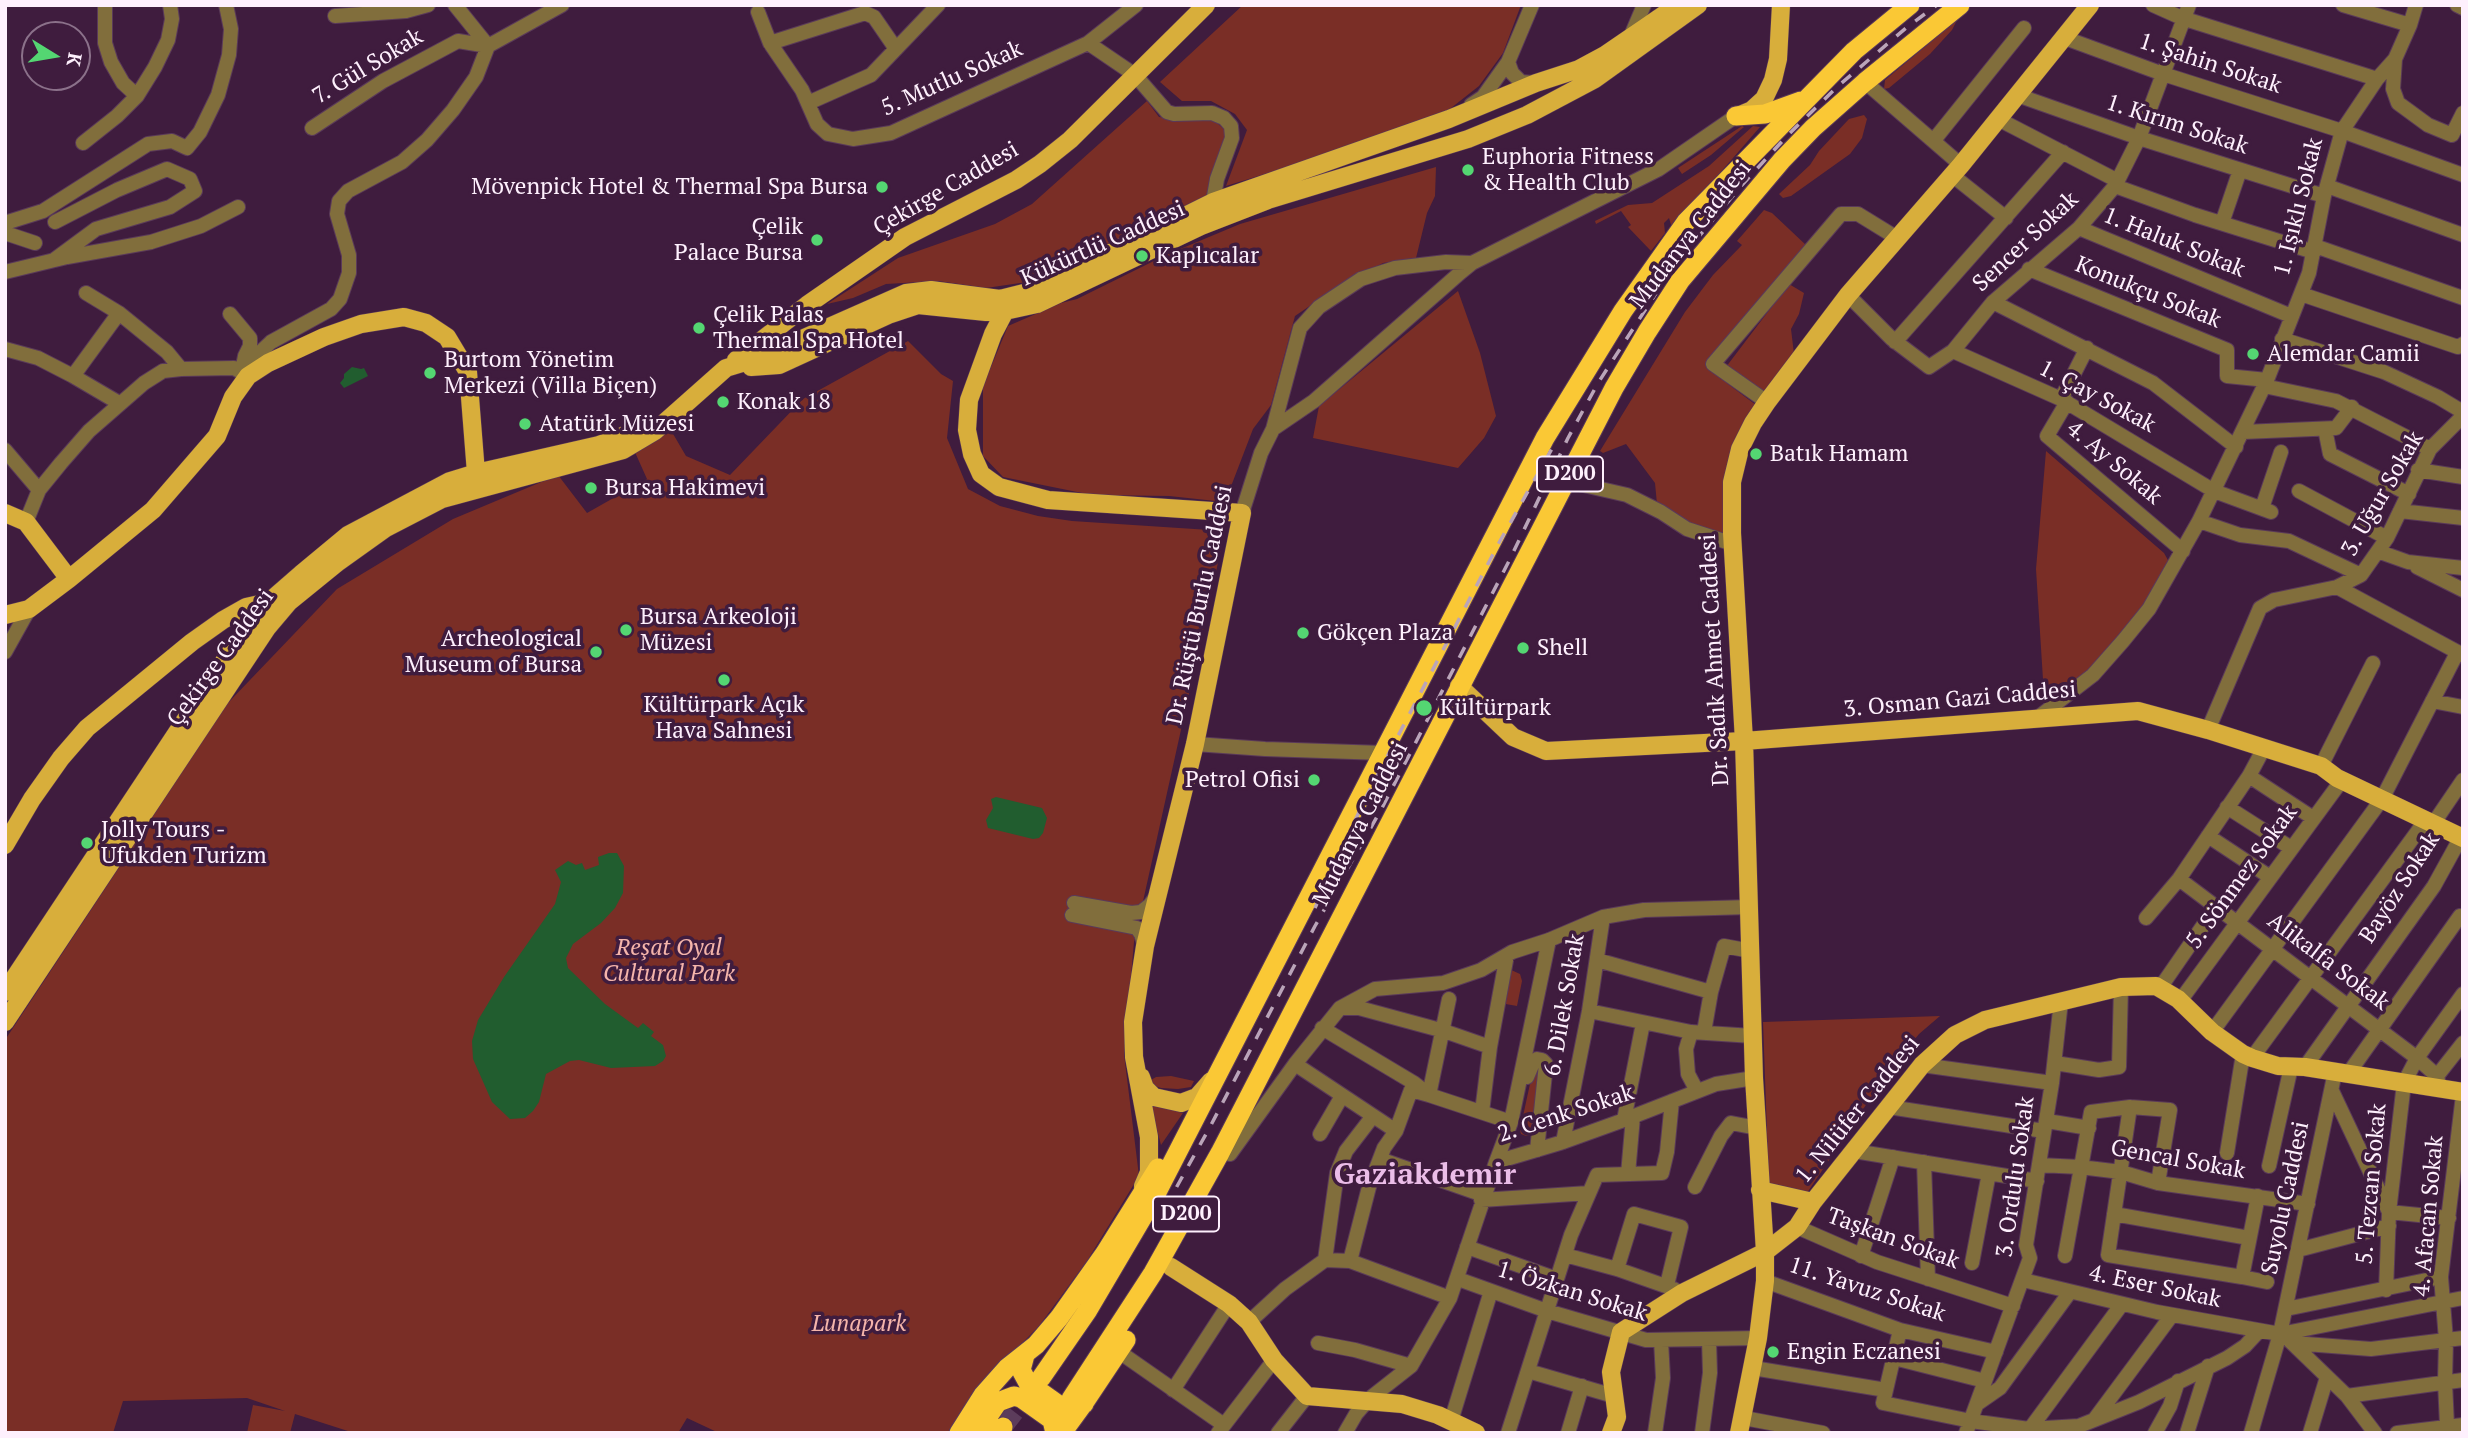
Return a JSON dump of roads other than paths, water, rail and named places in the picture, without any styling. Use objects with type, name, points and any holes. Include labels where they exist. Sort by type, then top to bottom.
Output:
[{"type":"highway","name":"Mudanya Caddesi","points":[[1041,1378],[1088,1310],[1154,1198],[1545,438],[1623,311],[1686,222],[1854,51],[1910,5]]},
{"type":"highway","name":"Mudanya Caddesi","points":[[1077,1401],[1220,1153],[1459,686],[1614,388],[1647,331],[1680,281],[1782,160],[1865,82],[1960,5]]},
{"type":"highway","points":[[1736,116],[1765,114],[1808,98]]},
{"type":"highway","points":[[1025,1354],[1021,1370],[1028,1383],[1066,1410],[1077,1401],[1118,1351],[1171,1267],[1230,1154],[1287,1022]]},
{"type":"highway","points":[[959,1433],[983,1395],[1007,1368],[1044,1336],[1074,1298],[1218,1073]]},
{"type":"highway","points":[[977,1433],[998,1402],[1014,1396],[1052,1420],[1055,1433]]},
{"type":"highway","points":[[1062,1433],[1077,1401]]},
{"type":"main road","name":"Çekirge Caddesi","points":[[5,992],[237,642],[270,601],[348,535],[450,481],[599,445],[646,423],[905,237],[1016,180],[1040,164],[1140,80],[1206,5]]},
{"type":"main road","name":"Kükürtlü Caddesi","points":[[726,368],[759,358],[906,293],[931,290],[1000,299],[1037,290],[1213,202],[1450,119],[1536,83],[1578,69],[1678,5]]},
{"type":"main road","name":"Kükürtlü Caddesi","points":[[726,368],[779,365],[888,315],[918,305],[1004,312],[1037,304],[1201,226],[1268,200],[1468,139],[1527,116],[1595,79],[1698,5]]},
{"type":"main road","points":[[1736,116],[1752,110],[1764,99],[1773,80],[1778,59],[1781,5]]},
{"type":"main road","name":"Dr. Sadık Ahmet Caddesi","points":[[1741,1425],[1758,1338],[1765,1281],[1765,1252],[1754,1078],[1744,741],[1732,544],[1732,482],[1740,449],[1767,402],[1848,295],[1956,170],[2090,5]]},
{"type":"main road","points":[[1018,296],[1004,312],[993,334],[969,400],[967,430],[972,454],[981,474],[999,486],[1048,500],[1240,518]]},
{"type":"main road","points":[[974,297],[986,312],[982,334],[958,395],[956,418],[961,457],[970,477],[982,490],[1043,510],[1240,518]]},
{"type":"main road","points":[[5,615],[29,609],[153,510],[217,436],[233,397],[247,376],[268,363],[324,337],[360,324],[404,317],[426,323],[447,337],[468,372],[476,473],[475,480],[459,494]]},
{"type":"main road","name":"Çekirge Caddesi","points":[[5,1022],[261,636],[289,602],[386,528],[442,499],[623,450],[655,431],[726,368]]},
{"type":"main road","points":[[5,513],[26,522],[69,579]]},
{"type":"main road","name":"Dr. Rüştü Burlu Caddesi","points":[[1134,1057],[1133,1023],[1145,946],[1195,744],[1240,518]]},
{"type":"main road","points":[[5,845],[61,758],[87,728],[191,642],[246,607],[270,601],[289,602]]},
{"type":"main road","name":"3. Osman Gazi Caddesi","points":[[1459,686],[1513,737],[1546,751],[1744,741],[2138,710],[2321,765],[2342,780],[2462,838]]},
{"type":"main road","name":"1. Nilüfer Caddesi","points":[[1621,1332],[1674,1289],[1699,1284],[1765,1252],[1797,1227],[1813,1202],[1922,1065],[1955,1035],[1985,1020],[2121,987],[2147,985],[2160,988]]},
{"type":"main road","points":[[2160,988],[2180,1001],[2212,1032],[2248,1056],[2278,1066],[2403,1083],[2439,1082],[2463,1093]]},
{"type":"main road","points":[[1134,1057],[1145,1088],[1154,1097],[1165,1101],[1181,1103],[1197,1097],[1218,1073]]},
{"type":"main road","points":[[1134,1057],[1150,1154],[1149,1172],[1136,1202]]},
{"type":"main road","points":[[1760,1190],[1813,1202]]},
{"type":"main road","points":[[1171,1267],[1229,1304],[1249,1322],[1274,1360],[1307,1396],[1322,1399],[1369,1399],[1402,1404],[1464,1428]]},
{"type":"main road","points":[[1611,1433],[1617,1418],[1611,1373],[1621,1332]]},
{"type":"street","points":[[105,5],[105,43],[111,62],[123,83],[137,96]]},
{"type":"street","points":[[83,143],[137,96],[155,67],[167,40],[172,19],[170,5]]},
{"type":"street","points":[[5,223],[43,211],[148,144],[173,141],[187,148],[200,132],[218,95],[229,55],[231,29],[226,5]]},
{"type":"street","points":[[335,16],[406,11],[428,5]]},
{"type":"street","points":[[455,5],[488,46]]},
{"type":"street","points":[[247,376],[255,357],[271,342],[331,309],[341,299],[349,273],[349,255],[337,214],[339,201],[348,191],[401,162],[427,140],[453,110],[476,77],[488,46],[562,5]]},
{"type":"street","points":[[808,103],[871,75],[938,5]]},
{"type":"street","name":"5. Mutlu Sokak","points":[[758,12],[770,43],[802,90],[817,124],[828,134],[853,139],[891,133],[1088,43],[1136,5]]},
{"type":"street","points":[[1450,119],[1483,97],[1508,62],[1532,5]]},
{"type":"street","points":[[1630,38],[1644,5]]},
{"type":"street","points":[[2153,5],[2186,12],[2377,79]]},
{"type":"street","points":[[2343,5],[2410,25]]},
{"type":"street","name":"1. Işıklı Sokak","points":[[2035,720],[2093,675],[2149,609],[2199,521],[2244,432],[2301,294],[2315,249],[2325,191],[2342,131],[2377,79],[2395,59],[2416,5]]},
{"type":"street","points":[[2457,5],[2463,8]]},
{"type":"street","name":"Sencer Sokak","points":[[1895,342],[1929,367],[1953,351],[1993,302],[2079,228],[2117,183],[2139,138],[2186,12]]},
{"type":"street","points":[[770,43],[865,13],[874,17],[895,49]]},
{"type":"street","points":[[1934,140],[2024,28]]},
{"type":"street","name":"1. Şahin Sokak","points":[[2065,38],[2163,74],[2342,131],[2463,174]]},
{"type":"street","name":"7. Gül Sokak","points":[[312,128],[383,81],[458,41],[488,46]]},
{"type":"street","points":[[1088,43],[1140,80],[1167,112],[1212,113],[1224,118],[1231,126],[1232,138],[1217,179],[1213,202]]},
{"type":"street","name":"1. Işıklı Sokak","points":[[2395,59],[2393,89],[2398,103],[2428,125],[2452,135],[2463,113]]},
{"type":"street","points":[[1508,62],[1512,73],[1521,82],[1536,83]]},
{"type":"street","points":[[1865,82],[1934,140],[1956,170],[2006,218]]},
{"type":"street","name":"1. Kırım Sokak","points":[[2017,95],[2240,170],[2325,191],[2463,235]]},
{"type":"street","points":[[1273,429],[1314,401],[1472,263],[1660,169],[1736,116]]},
{"type":"street","points":[[1998,119],[2117,183],[2222,223],[2315,249],[2463,298]]},
{"type":"street","points":[[1848,295],[1895,342],[2063,152]]},
{"type":"street","points":[[54,260],[96,229],[170,207],[195,191],[190,180],[167,169],[117,190],[55,222]]},
{"type":"street","points":[[2222,223],[2240,170]]},
{"type":"street","points":[[5,272],[151,242],[201,226],[238,207]]},
{"type":"street","points":[[1767,402],[1713,364],[1841,214],[1858,214],[1897,238]]},
{"type":"street","name":"1. Haluk Sokak","points":[[2079,228],[2291,316]]},
{"type":"street","points":[[5,233],[35,243]]},
{"type":"street","name":"Dr. Rüştü Burlu Caddesi","points":[[1240,518],[1261,453],[1273,429],[1300,328],[1319,307],[1362,279],[1395,268],[1446,262],[1472,263]]},
{"type":"street","name":"Konukçu Sokak","points":[[2029,269],[2227,350],[2227,376],[2266,383]]},
{"type":"street","points":[[86,293],[119,313],[167,352],[181,369]]},
{"type":"street","points":[[2301,294],[2458,347],[2463,344]]},
{"type":"street","points":[[1993,302],[2087,348],[2164,390],[2236,447]]},
{"type":"street","points":[[74,376],[119,313]]},
{"type":"street","points":[[230,314],[250,338],[242,368],[247,376]]},
{"type":"street","points":[[2282,339],[2384,372],[2438,397],[2463,414]]},
{"type":"street","points":[[2064,400],[2087,348]]},
{"type":"street","points":[[5,349],[38,358],[119,403]]},
{"type":"street","name":"1. Çay Sokak","points":[[1953,351],[2064,400],[2214,491],[2267,510],[2281,452]]},
{"type":"street","points":[[26,522],[39,490],[89,431],[144,383],[163,372],[181,369],[234,368],[247,376]]},
{"type":"street","points":[[2266,383],[2352,407],[2430,449]]},
{"type":"street","name":"4. Ay Sokak","points":[[2064,400],[2046,436],[2183,551]]},
{"type":"street","points":[[2244,432],[2336,428],[2352,407]]},
{"type":"street","name":"3. Uğur Sokak","points":[[2208,730],[2260,608],[2274,600],[2337,587],[2361,575],[2384,545],[2430,449],[2463,414]]},
{"type":"street","points":[[2325,429],[2330,454],[2409,494]]},
{"type":"street","points":[[5,450],[39,490]]},
{"type":"street","points":[[2418,470],[2463,477]]},
{"type":"street","points":[[1566,481],[1627,495],[1687,529],[1732,544]]},
{"type":"street","points":[[2299,491],[2408,562],[2463,590]]},
{"type":"street","points":[[2400,511],[2463,517]]},
{"type":"street","points":[[2199,521],[2240,535],[2290,541],[2361,575]]},
{"type":"street","points":[[2408,562],[2463,568]]},
{"type":"street","points":[[2212,1032],[2382,799],[2432,701],[2460,654],[2337,587]]},
{"type":"street","points":[[5,652],[29,609]]},
{"type":"street","points":[[2321,765],[2373,663]]},
{"type":"street","points":[[2432,701],[2463,707]]},
{"type":"street","points":[[1195,744],[1383,753]]},
{"type":"street","points":[[2146,919],[2179,879],[2249,776],[2264,748]]},
{"type":"street","points":[[2249,776],[2313,818]]},
{"type":"street","name":"5. Sönmez Sokak","points":[[2180,1001],[2342,780]]},
{"type":"street","points":[[2227,1153],[2248,1056],[2463,780]]},
{"type":"street","points":[[2227,807],[2291,848]]},
{"type":"street","points":[[2208,836],[2270,877]]},
{"type":"street","name":"Bayöz Sokak","points":[[2298,1067],[2348,1006],[2434,886],[2462,838]]},
{"type":"street","name":"Alikalfa Sokak","points":[[2179,879],[2417,1058],[2439,1082]]},
{"type":"street","points":[[1145,946],[1137,928],[1073,909],[1141,912],[1158,894]]},
{"type":"street","points":[[1230,1154],[1322,1028],[1340,1008],[1375,989],[1443,983],[1481,970],[1507,955],[1603,917],[1644,910],[1750,907]]},
{"type":"street","points":[[2160,988],[2216,907]]},
{"type":"street","points":[[2342,1073],[2379,1029],[2460,916]]},
{"type":"street","name":"6. Dilek Sokak","points":[[1563,1142],[1603,917]]},
{"type":"street","points":[[1496,1161],[1511,1122],[1549,940]]},
{"type":"street","points":[[1697,1091],[1688,1074],[1686,1049],[1697,1032],[1724,946],[1751,951]]},
{"type":"street","points":[[1482,1112],[1490,1047],[1507,955]]},
{"type":"street","points":[[1597,960],[1711,992]]},
{"type":"street","points":[[2055,1063],[2099,1070],[2119,1067],[2121,987]]},
{"type":"street","points":[[2403,1083],[2417,1058],[2463,994]]},
{"type":"street","points":[[1429,1095],[1449,999]]},
{"type":"street","name":"3. Ordulu Sokak","points":[[1968,1427],[2030,1258],[2026,1245],[2055,1063],[2061,1001]]},
{"type":"street","points":[[1340,1008],[1359,1008],[1444,1031],[1490,1047]]},
{"type":"street","points":[[1588,1011],[1697,1032],[1754,1036]]},
{"type":"street","points":[[1628,1174],[1629,1119],[1643,1023]]},
{"type":"street","points":[[1322,1028],[1414,1083],[1429,1095]]},
{"type":"street","points":[[2439,1082],[2463,1043]]},
{"type":"street","points":[[1511,1157],[1528,1072],[1537,1059],[1546,1064],[1547,1072],[1536,1150]]},
{"type":"street","points":[[1295,1063],[1396,1131]]},
{"type":"street","points":[[1922,1065],[2052,1083]]},
{"type":"street","points":[[2269,1166],[2298,1067]]},
{"type":"street","name":"Suyolu Caddesi","points":[[2251,1433],[2286,1309],[2332,1091],[2342,1073]]},
{"type":"street","name":"2. Cenk Sokak","points":[[1347,1432],[1356,1414],[1369,1399],[1411,1366],[1450,1298],[1496,1161],[1629,1119],[1716,1084],[1754,1078]]},
{"type":"street","name":"5. Tezcan Sokak","points":[[2386,1290],[2389,1219],[2403,1083]]},
{"type":"street","points":[[1350,1261],[1369,1187],[1384,1148],[1396,1131],[1411,1090],[1511,1122]]},
{"type":"street","points":[[2332,1091],[2389,1219]]},
{"type":"street","name":"4. Afacan Sokak","points":[[2447,1425],[2446,1340],[2441,1277],[2463,1093]]},
{"type":"street","points":[[1320,1134],[1342,1096]]},
{"type":"street","points":[[1508,1433],[1565,1255],[1597,1175],[1662,1173],[1672,1101]]},
{"type":"street","points":[[1889,1107],[2045,1126],[2089,1128]]},
{"type":"street","points":[[2130,1107],[2108,1255],[2267,1282]]},
{"type":"street","points":[[2065,1256],[2091,1112],[2130,1107],[2170,1110],[2158,1183]]},
{"type":"street","points":[[1325,1260],[1337,1173],[1346,1151],[1373,1116]]},
{"type":"street","points":[[1695,1186],[1721,1136],[1731,1123],[1757,1128]]},
{"type":"street","points":[[1854,1151],[2036,1181]]},
{"type":"street","points":[[1861,1256],[1893,1157]]},
{"type":"street","points":[[1380,1159],[1482,1198],[1589,1193]]},
{"type":"street","points":[[1924,1162],[1928,1279]]},
{"type":"street","name":"Gencal Sokak","points":[[2039,1165],[2121,1172],[2158,1183],[2308,1204]]},
{"type":"street","points":[[1972,1263],[1989,1173]]},
{"type":"street","points":[[2242,1277],[2258,1196]]},
{"type":"street","points":[[1565,1255],[1617,1269],[1674,1289],[1681,1227],[1634,1214],[1617,1269]]},
{"type":"street","points":[[2114,1214],[2249,1238]]},
{"type":"street","points":[[2298,1250],[2389,1219],[2449,1218]]},
{"type":"street","name":"Taşkan Sokak","points":[[1797,1227],[1861,1256],[2013,1306]]},
{"type":"street","points":[[1467,1247],[1557,1279]]},
{"type":"street","points":[[1249,1322],[1285,1289],[1325,1260],[1350,1261],[1450,1298]]},
{"type":"street","points":[[2286,1309],[2441,1277]]},
{"type":"street","name":"1. Özkan Sokak","points":[[1458,1279],[1547,1311],[1646,1340],[1758,1338]]},
{"type":"street","name":"4. Eser Sokak","points":[[2023,1280],[2172,1315],[2280,1334]]},
{"type":"street","name":"11. Yavuz Sokak","points":[[1765,1281],[1900,1330],[1996,1352]]},
{"type":"street","points":[[1464,1428],[1491,1291]]},
{"type":"street","points":[[1977,1405],[2000,1388],[2070,1292]]},
{"type":"street","points":[[2280,1334],[2463,1298]]},
{"type":"street","points":[[1173,1390],[1229,1304]]},
{"type":"street","points":[[2028,1431],[2122,1304]]},
{"type":"street","points":[[2094,1420],[2172,1315]]},
{"type":"street","points":[[1900,1330],[1883,1404],[1968,1427],[2028,1431],[2079,1426],[2139,1402],[2227,1358],[2245,1346],[2259,1331]]},
{"type":"street","points":[[2280,1334],[2293,1343],[2347,1396],[2369,1429]]},
{"type":"street","points":[[2293,1343],[2371,1349],[2463,1338]]},
{"type":"street","points":[[1655,1433],[1663,1378],[1661,1340]]},
{"type":"street","points":[[1702,1433],[1709,1384],[1709,1340]]},
{"type":"street","points":[[1318,1343],[1411,1366]]},
{"type":"street","points":[[1118,1351],[1173,1390],[1221,1429],[1274,1360]]},
{"type":"street","points":[[1894,1358],[1985,1381]]},
{"type":"street","points":[[2187,1433],[2208,1366]]},
{"type":"street","points":[[1753,1368],[1886,1390]]},
{"type":"street","points":[[1528,1371],[1614,1396]]},
{"type":"street","points":[[2310,1433],[2327,1377]]},
{"type":"street","points":[[2347,1396],[2463,1380]]},
{"type":"street","points":[[2155,1433],[2170,1406],[2178,1381]]},
{"type":"street","points":[[1568,1433],[1582,1386]]},
{"type":"street","points":[[1278,1433],[1307,1396]]},
{"type":"street","points":[[1741,1425],[1823,1433]]},
{"type":"street","points":[[2397,1433],[2463,1425]]},
{"type":"tunnel","points":[[1003,1427],[1034,1387]]},
{"type":"railway","points":[[1165,1208],[1315,926],[1382,808],[1598,383],[1671,270],[1742,185],[1837,87],[1937,5]]},
{"type":"railway","points":[[1315,908],[1365,799],[1500,541],[1554,445]]},
{"type":"place","name":"Euphoria Fitness & Health Club","points":[[1468,170]]},
{"type":"place","name":"Mövenpick Hotel & Thermal Spa Bursa","points":[[882,187]]},
{"type":"place","name":"Çelik Palace Bursa","points":[[817,240]]},
{"type":"place","name":"Kaplıcalar","points":[[1142,256]]},
{"type":"place","name":"Çelik Palas Thermal Spa Hotel","points":[[699,328]]},
{"type":"place","name":"Alemdar Camii","points":[[2253,354]]},
{"type":"place","name":"Burtom Yönetim Merkezi (Villa Biçen)","points":[[430,373]]},
{"type":"place","name":"Konak 18","points":[[723,402]]},
{"type":"place","name":"Atatürk Müzesi","points":[[525,424]]},
{"type":"place","name":"Batık Hamam","points":[[1756,454]]},
{"type":"place","name":"Bursa Hakimevi","points":[[591,488]]},
{"type":"place","name":"Bursa Arkeoloji Müzesi","points":[[626,630]]},
{"type":"place","name":"Gökçen Plaza","points":[[1303,633]]},
{"type":"place","name":"Shell","points":[[1523,648]]},
{"type":"place","name":"Archeological Museum of Bursa","points":[[596,652]]},
{"type":"place","name":"Kültürpark Açık Hava Sahnesi","points":[[724,680]]},
{"type":"place","name":"Kültürpark","points":[[1424,708]]},
{"type":"place","name":"Petrol Ofisi","points":[[1314,780]]},
{"type":"place","name":"Jolly Tours - Ufukden Turizm","points":[[87,843]]},
{"type":"place","name":"Engin Eczanesi","points":[[1773,1352]]},
{"type":"district","name":"Gaziakdemir","points":[[1425,1175]]},
{"type":"park label","name":"Reşat Oyal Cultural Park","points":[[669,961]]},
{"type":"park label","name":"Lunapark","points":[[859,1324]]}]
